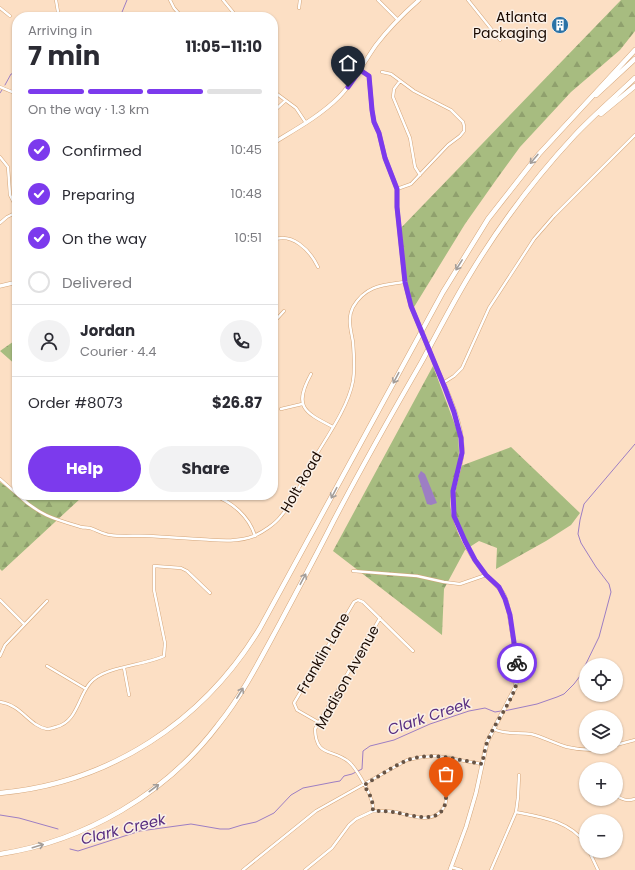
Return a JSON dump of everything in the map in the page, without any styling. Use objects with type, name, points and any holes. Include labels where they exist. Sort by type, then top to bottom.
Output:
[{"type":"highway","points":[[0,793],[38,788],[69,780],[125,757],[158,737],[180,721],[202,702],[228,674],[242,656],[263,623],[442,292],[499,204],[520,176],[560,130],[635,50]]},
{"type":"highway","points":[[560,130],[635,59]]},
{"type":"highway","points":[[0,854],[19,851],[69,835],[105,819],[134,803],[183,764],[220,724],[259,663],[357,476],[469,276],[520,201],[575,135],[635,78]]},
{"type":"highway","points":[[575,135],[635,86]]},
{"type":"street","points":[[56,0],[58,12]]},
{"type":"street","points":[[170,0],[178,12]]},
{"type":"street","points":[[223,0],[233,12]]},
{"type":"street","points":[[299,8],[300,0]]},
{"type":"street","points":[[378,0],[397,20]]},
{"type":"street","points":[[278,140],[316,116],[339,97],[360,70],[376,45],[397,20],[419,0]]},
{"type":"street","points":[[468,0],[477,10],[488,27],[500,40]]},
{"type":"street","points":[[0,8],[10,16]]},
{"type":"street","points":[[360,70],[369,76],[374,122],[379,133],[385,158],[397,189],[397,207],[405,282],[411,306],[454,412],[462,443],[461,459],[453,491],[454,516],[471,554],[486,575],[499,587],[509,608],[518,667],[515,688],[487,742],[466,827],[450,869],[461,870]]},
{"type":"street","points":[[382,72],[391,74],[414,91],[451,110],[463,122],[464,126],[464,131],[460,136],[448,145],[411,184],[397,189]]},
{"type":"street","points":[[400,81],[394,89],[393,97],[410,138],[415,167],[420,175]]},
{"type":"street","points":[[0,87],[12,92]]},
{"type":"street","points":[[278,95],[296,108],[306,123]]},
{"type":"street","points":[[278,107],[285,101]]},
{"type":"street","points":[[443,383],[454,376],[462,368],[490,308],[542,230],[635,135]]},
{"type":"street","points":[[0,157],[8,167],[10,195],[12,199]]},
{"type":"street","points":[[0,223],[12,214]]},
{"type":"street","points":[[278,239],[286,237],[294,240],[312,257],[318,267]]},
{"type":"street","name":"Holt Road","points":[[23,500],[39,512],[54,519],[110,535],[223,540],[241,539],[255,536],[280,518],[287,509],[333,428],[347,400],[352,383],[354,362],[353,340],[350,323],[350,314],[353,307],[363,293],[376,286],[405,282]]},
{"type":"street","points":[[0,286],[12,283]]},
{"type":"street","points":[[278,318],[284,311]]},
{"type":"street","points":[[311,374],[304,387],[302,404],[313,417],[333,428]]},
{"type":"street","points":[[281,409],[302,404]]},
{"type":"street","name":"Holt Road","points":[[0,479],[12,490]]},
{"type":"street","points":[[224,500],[238,510],[252,525],[255,536]]},
{"type":"street","points":[[0,702],[8,703],[16,707],[37,725],[48,729],[58,727],[72,717],[90,682],[102,673],[154,661],[164,656],[165,643],[154,590],[154,566],[181,568],[187,571],[210,593]]},
{"type":"street","points":[[353,571],[417,576],[460,584],[486,575]]},
{"type":"street","points":[[0,600],[24,624]]},
{"type":"street","points":[[0,656],[5,645],[47,601]]},
{"type":"street","name":"Franklin Lane","points":[[318,722],[297,710],[294,703],[351,604],[356,601],[361,601],[413,651]]},
{"type":"street","name":"Madison Avenue","points":[[373,811],[372,799],[355,770],[347,761],[322,750],[315,737],[315,729],[380,618]]},
{"type":"street","points":[[47,666],[86,689]]},
{"type":"street","points":[[124,668],[129,695]]},
{"type":"street","points":[[493,729],[502,732],[530,734],[567,747],[579,748]]},
{"type":"street","points":[[623,743],[635,740]]},
{"type":"street","points":[[243,870],[316,811],[407,760],[437,756],[482,764]]},
{"type":"street","points":[[491,870],[516,812],[519,790],[518,774]]},
{"type":"street","points":[[305,870],[332,848],[349,825],[356,819],[373,811],[384,810],[423,818],[433,817],[439,814],[446,803],[445,793]]},
{"type":"street","points":[[623,800],[627,801],[635,799]]},
{"type":"street","points":[[516,812],[563,824],[575,831],[579,836]]},
{"type":"street","points":[[593,858],[598,870]]},
{"type":"green space","points":[[621,0],[635,0],[635,31],[620,50],[571,92],[520,147],[465,224],[411,312],[398,231]]},
{"type":"green space","points":[[12,343],[12,362],[0,351]]},
{"type":"green space","points":[[433,366],[458,433],[458,467],[511,447],[580,513],[571,525],[496,569],[497,548],[479,541],[465,550],[444,589],[442,635],[333,551]]},
{"type":"green space","points":[[0,482],[12,491],[12,500],[79,500],[2,571],[0,569]]},
{"type":"shaded area","points":[[421,471],[425,474],[437,503],[431,505],[427,504],[418,476]]},
{"type":"waterway","points":[[122,12],[127,0]]},
{"type":"waterway","points":[[5,85],[12,74]]},
{"type":"waterway","name":"Clark Creek","points":[[504,711],[537,704],[564,694],[580,676],[599,637],[611,592],[609,584],[581,543],[578,534],[580,520],[584,504],[635,444]]},
{"type":"waterway","name":"Clark Creek","points":[[70,849],[78,851],[140,831],[191,824],[229,829],[256,822],[274,813],[291,795],[303,788],[340,781],[344,776],[362,769],[363,751],[370,746],[394,740],[430,724],[469,711],[485,708],[495,712],[501,711]]},
{"type":"waterway","name":"Clark Creek","points":[[0,815],[19,818],[58,829]]},
{"type":"way so far","points":[[446,798],[446,803],[443,809],[439,814],[433,817],[423,818],[384,810],[373,811],[372,799],[364,785],[407,760],[422,757],[437,756],[482,764],[488,739],[515,688],[518,674],[517,663]]},
{"type":"place","name":"Atlanta Packaging","points":[[560,25]]},
{"type":"route","points":[[348,87],[360,70],[369,76],[374,122],[381,138],[385,158],[397,189],[397,207],[405,282],[411,306],[454,412],[462,443],[461,459],[453,491],[454,516],[475,560],[486,575],[499,587],[509,608],[517,663]]}]
